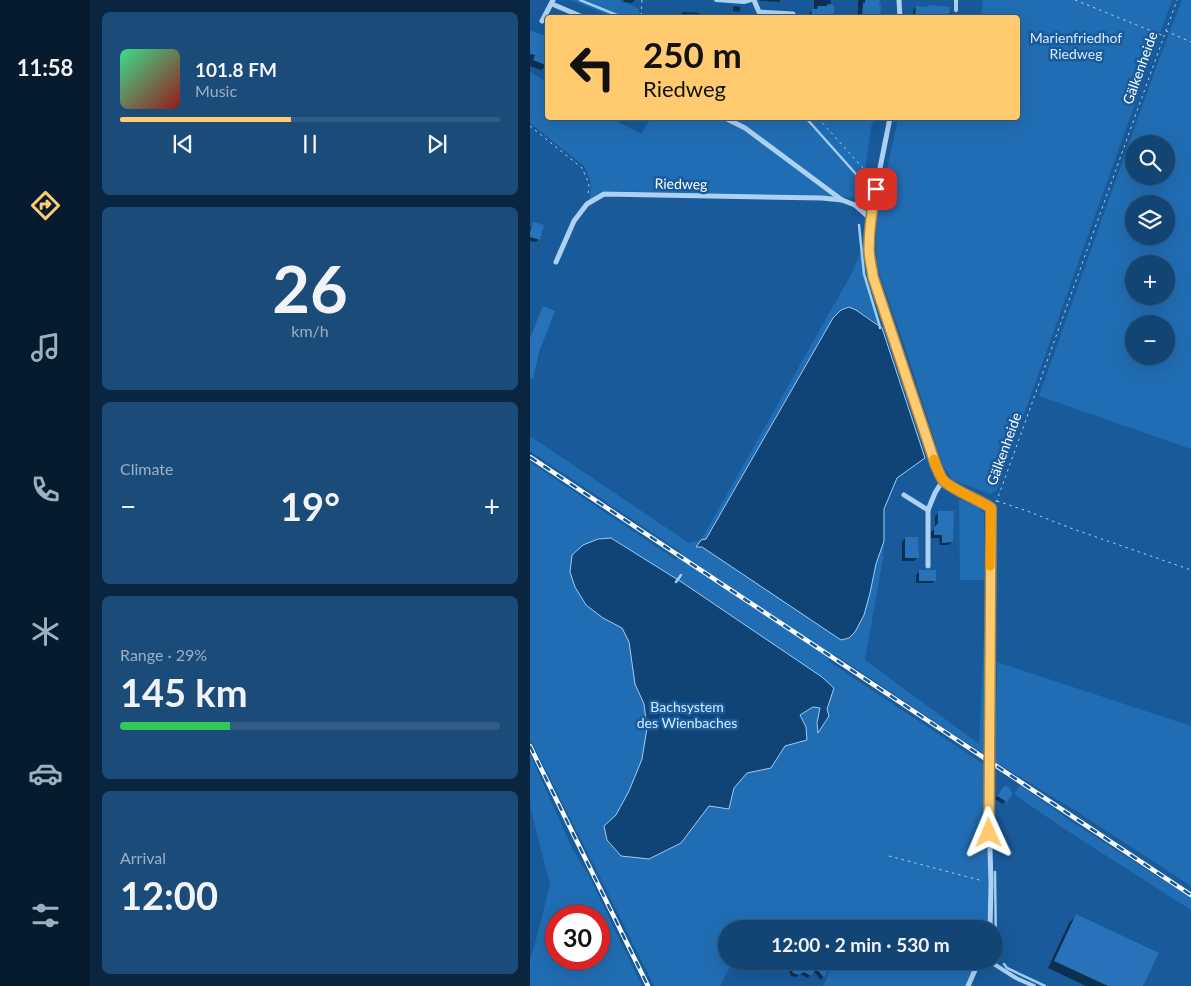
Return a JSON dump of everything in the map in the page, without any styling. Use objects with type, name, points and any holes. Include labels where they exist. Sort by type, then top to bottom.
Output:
[{"type":"street","points":[[752,0],[759,12],[793,14]]},
{"type":"street","points":[[899,0],[900,15]]},
{"type":"street","points":[[545,15],[553,2],[579,15]]},
{"type":"street","points":[[542,21],[545,16]]},
{"type":"street","name":"Riedweg","points":[[729,120],[745,128],[842,200],[855,206],[870,218]]},
{"type":"street","points":[[890,120],[870,218],[869,251],[873,277],[936,466],[943,480],[991,508],[988,816],[991,883],[990,920]]},
{"type":"street","name":"Riedweg","points":[[587,204],[604,194],[842,200]]},
{"type":"street","points":[[556,262],[574,221],[587,204]]},
{"type":"street","points":[[855,206],[873,204]]},
{"type":"street","points":[[928,566],[928,510],[943,480]]},
{"type":"street","points":[[904,495],[928,510]]},
{"type":"street","points":[[968,986],[975,970]]},
{"type":"lane","points":[[716,0],[744,2],[752,0]]},
{"type":"lane","points":[[956,0],[956,10]]},
{"type":"lane","points":[[1003,970],[1034,986]]},
{"type":"path","points":[[641,15],[642,0]]},
{"type":"path","points":[[1075,0],[1164,36]]},
{"type":"path","name":"Gälkenheide","points":[[1177,0],[996,501],[1191,570]]},
{"type":"path","points":[[1166,31],[1191,42]]},
{"type":"path","points":[[820,120],[877,184]]},
{"type":"path","points":[[530,126],[582,168],[589,184],[587,204]]},
{"type":"path","points":[[889,856],[991,883]]},
{"type":"green space","points":[[570,0],[619,0],[639,9],[639,15],[609,15]]},
{"type":"green space","name":"Marienfriedhof Riedweg","points":[[983,0],[1172,0],[997,490],[990,494],[953,480],[943,466],[880,276],[876,250],[881,191],[898,120],[1020,120],[1020,15],[981,15]]},
{"type":"green space","points":[[1182,0],[1191,0],[1191,449],[1039,396],[1125,154],[1125,185],[1175,185],[1175,135],[1132,135]]},
{"type":"green space","points":[[530,72],[545,81],[545,120],[615,120],[641,134],[650,120],[723,120],[743,130],[833,196],[603,191],[590,200],[591,182],[584,166],[530,123]]},
{"type":"green space","points":[[734,120],[874,120],[871,127],[864,178],[871,185],[867,188],[865,199],[843,197],[746,126]]},
{"type":"green space","name":"Bachsystem des Wienbaches","points":[[861,251],[867,279],[882,328],[863,314],[852,309],[842,309],[833,318],[706,539],[895,474],[879,519],[880,552],[884,541],[883,558],[865,660],[979,744],[984,633],[986,647],[985,755],[834,654],[828,661],[985,765],[989,879],[987,920],[718,920],[718,970],[728,970],[720,986],[654,986],[530,739],[530,462],[676,560],[681,552],[530,451],[530,436],[689,543],[703,540],[701,540],[852,273]]},
{"type":"green space","points":[[959,499],[978,506],[984,514],[984,580],[960,580]]},
{"type":"green space","points":[[997,662],[1191,726],[1191,886],[1076,811],[995,762]]},
{"type":"green space","points":[[530,754],[572,848],[589,876],[603,905],[545,905],[545,970],[610,970],[610,920],[642,986],[530,986],[530,958],[550,885],[530,806]]},
{"type":"green space","points":[[1020,785],[1069,820],[1191,898],[1191,910],[1063,828],[1014,794]]},
{"type":"green space","points":[[830,970],[973,970],[965,986],[823,986]]},
{"type":"shaded area","points":[[849,307],[882,328],[925,458],[897,478],[884,509],[884,541],[876,564],[864,615],[855,632],[849,638],[841,640],[702,547],[696,547],[701,540],[706,539],[833,318],[841,310]]},
{"type":"shaded area","points":[[611,538],[683,583],[822,677],[834,688],[827,709],[829,716],[818,733],[817,723],[820,708],[813,707],[800,715],[806,727],[807,740],[785,746],[771,768],[747,773],[734,788],[729,809],[709,806],[681,843],[649,859],[621,856],[607,840],[604,826],[616,815],[629,791],[642,759],[647,728],[644,704],[635,684],[629,642],[622,628],[603,618],[586,605],[575,587],[570,572],[572,555],[583,545],[598,539]]},
{"type":"building","points":[[865,0],[880,0],[880,15],[862,15],[863,3],[865,3]]},
{"type":"building","points":[[827,4],[834,5],[834,15],[811,15],[812,9],[817,9],[818,6],[827,6]]},
{"type":"building","points":[[928,5],[950,7],[949,15],[915,15],[916,6],[928,7]]},
{"type":"building","points":[[530,30],[545,36],[545,65],[533,60],[535,55],[530,54]]},
{"type":"building","points":[[533,222],[544,225],[540,240],[530,237]]},
{"type":"building","points":[[543,306],[555,311],[539,352],[533,379],[530,378],[530,338]]},
{"type":"building","points":[[938,511],[954,511],[953,542],[942,543],[942,535],[934,535],[934,528],[938,523]]},
{"type":"building","points":[[905,537],[918,537],[919,558],[905,558]]},
{"type":"building","points":[[919,570],[936,570],[936,581],[919,581]]},
{"type":"building","points":[[1006,785],[1013,793],[1007,802],[997,796]]},
{"type":"building","points":[[1076,914],[1159,953],[1143,986],[1108,986],[1054,961]]},
{"type":"building","points":[[792,970],[815,970],[811,976],[804,972],[799,975],[793,973]]},
{"type":"building","points":[[818,970],[828,970],[824,978]]},
{"type":"waterway","points":[[580,0],[617,15]]},
{"type":"waterway","points":[[808,120],[864,183]]},
{"type":"waterway","points":[[859,225],[864,274],[880,328]]},
{"type":"waterway","points":[[676,582],[681,575]]},
{"type":"waterway","points":[[995,872],[996,920]]},
{"type":"waterway","points":[[1004,964],[1007,968],[1045,986]]},
{"type":"railway","points":[[530,457],[1191,895]]},
{"type":"railway","points":[[530,746],[648,986]]},
{"type":"slow traffic","points":[[934,459],[943,480],[991,508],[990,566]]},
{"type":"route","points":[[876,189],[870,218],[869,251],[873,277],[936,466],[943,480],[991,508],[989,833]]}]
